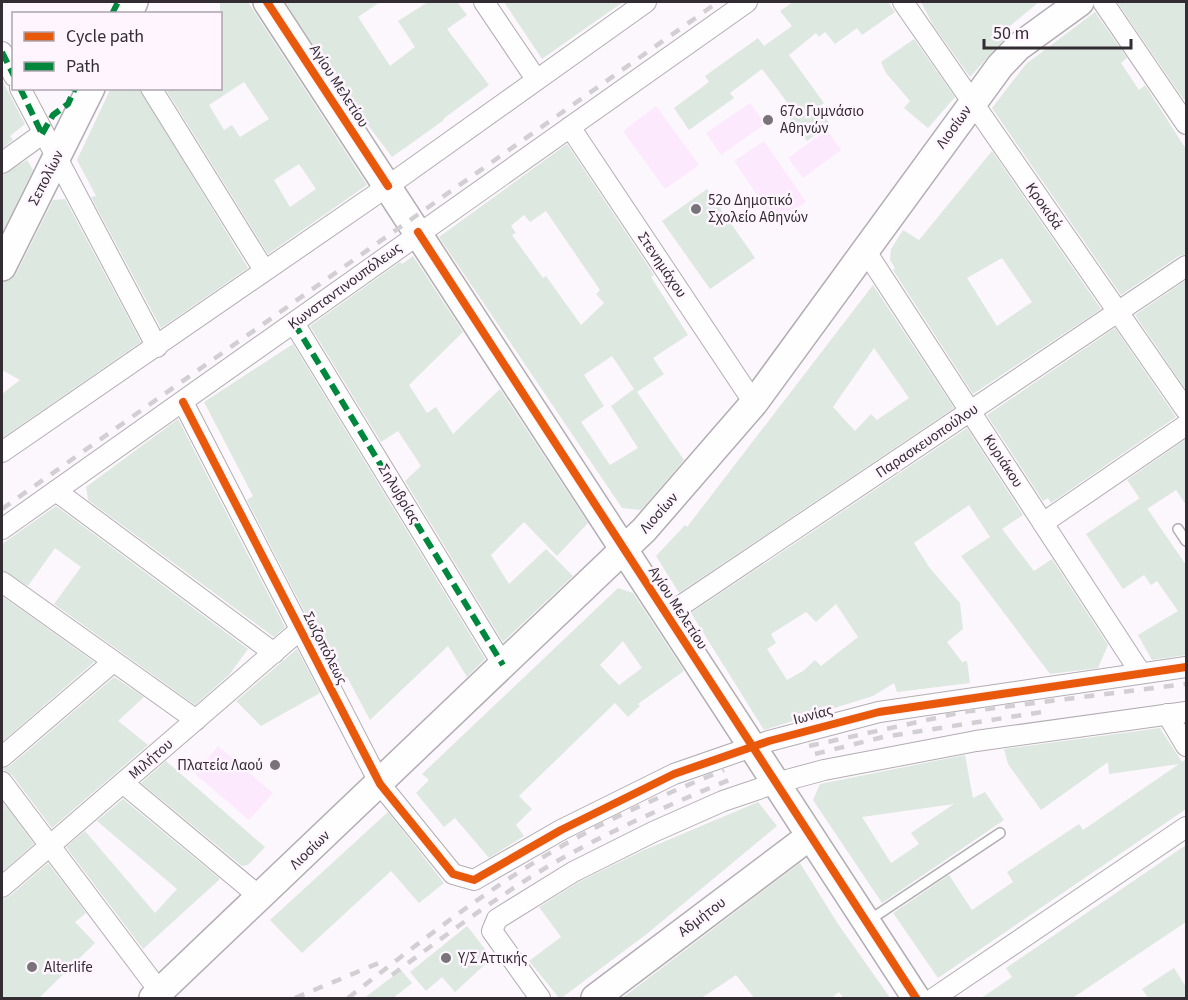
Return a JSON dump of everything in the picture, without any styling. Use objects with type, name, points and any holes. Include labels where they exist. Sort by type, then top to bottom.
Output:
[{"type":"main road","name":"Αγίου Μελετίου","points":[[267,2],[916,999]]},
{"type":"main road","name":"Λιοσίων","points":[[157,995],[625,550],[754,403],[972,102],[1018,47],[1080,2]]},
{"type":"main road","name":"Σεπολίων","points":[[2,267],[90,90]]},
{"type":"main road","name":"Αδμήτου","points":[[595,999],[810,836]]},
{"type":"street","points":[[484,2],[536,79]]},
{"type":"street","points":[[2,452],[388,186],[646,2]]},
{"type":"street","name":"Κωνσταντινουπόλεως","points":[[2,529],[294,323],[418,232],[747,2]]},
{"type":"street","name":"Κροκιδά","points":[[903,2],[1186,410]]},
{"type":"street","points":[[1103,2],[1186,124]]},
{"type":"street","points":[[2,52],[12,72]]},
{"type":"street","points":[[21,90],[42,134],[157,347]]},
{"type":"street","points":[[152,90],[264,270]]},
{"type":"street","name":"Στενημάχου","points":[[570,127],[754,403]]},
{"type":"street","points":[[2,163],[42,134]]},
{"type":"street","name":"Κυριάκου","points":[[865,250],[1140,672]]},
{"type":"street","name":"Παρασκευοπούλου","points":[[667,615],[1186,266]]},
{"type":"street","name":"Σηλυβρίας","points":[[294,323],[503,665]]},
{"type":"street","name":"Σωζοπόλεως","points":[[183,402],[380,784],[453,874],[474,880]]},
{"type":"street","points":[[1043,523],[1186,426]]},
{"type":"street","points":[[56,491],[274,653]]},
{"type":"street","points":[[2,582],[196,720]]},
{"type":"street","name":"Μιλήτου","points":[[2,887],[301,629]]},
{"type":"street","points":[[2,756],[113,662]]},
{"type":"street","name":"Ιωνίας","points":[[474,880],[561,830],[674,774],[752,746],[879,712],[1186,667]]},
{"type":"street","points":[[540,999],[492,931],[497,919],[573,872],[723,801],[824,770],[976,741],[1186,712]]},
{"type":"street","points":[[1167,714],[1186,746]]},
{"type":"street","points":[[2,782],[157,995]]},
{"type":"street","points":[[123,783],[260,897]]},
{"type":"street","points":[[934,999],[1186,827]]},
{"type":"lane","points":[[1178,529],[1186,541]]},
{"type":"lane","points":[[866,922],[1000,833]]},
{"type":"shaded area","points":[[750,103],[765,124],[721,155],[706,133]]},
{"type":"shaded area","points":[[656,106],[699,165],[665,189],[623,131]]},
{"type":"shaded area","points":[[827,130],[841,150],[803,178],[788,158]]},
{"type":"shaded area","points":[[764,141],[806,202],[776,223],[734,161]]},
{"type":"shaded area","points":[[218,746],[273,793],[249,820],[195,774]]},
{"type":"building","points":[[220,2],[248,2],[367,185],[268,254],[166,90],[222,90]],"holes":[[[244,82],[269,119],[240,137],[232,125],[224,130],[209,105]],[[299,164],[316,189],[290,207],[274,180]]]},
{"type":"building","points":[[285,2],[380,2],[358,17],[390,66],[415,47],[398,21],[428,2],[457,2],[467,15],[447,29],[489,85],[392,157],[349,100]]},
{"type":"building","points":[[504,2],[623,2],[542,59]]},
{"type":"building","name":"67ο Γυμνάσιο Αθηνών","points":[[793,2],[888,2],[895,12],[862,35],[857,28],[835,44],[825,32],[819,37],[816,33],[789,55],[824,103],[818,107],[830,124],[807,141],[790,119],[796,114],[762,69],[730,93],[734,98],[689,130],[674,108],[709,82],[705,76],[758,38],[764,46],[792,26],[780,11]]},
{"type":"building","points":[[921,2],[1039,2],[999,35],[1004,39],[970,77],[933,25]]},
{"type":"building","points":[[1117,2],[1186,2],[1186,98],[1184,100]]},
{"type":"building","points":[[1095,12],[1127,58],[1121,63],[1139,90],[1145,85],[1186,149],[1186,254],[1179,256],[1121,295],[992,108],[1026,64]]},
{"type":"building","points":[[914,39],[955,97],[928,128],[904,108],[910,101],[886,73],[881,62]]},
{"type":"building","points":[[2,80],[25,124],[10,136],[13,140],[2,149]]},
{"type":"building","points":[[110,90],[140,90],[248,268],[161,328],[91,197],[96,196],[77,160]]},
{"type":"building","points":[[567,144],[654,275],[651,277],[688,335],[653,358],[664,374],[637,392],[684,460],[641,510],[622,508],[439,237]],"holes":[[[546,211],[600,290],[596,294],[604,303],[581,325],[546,276],[543,278],[512,235],[516,233],[511,226],[524,215],[530,222]],[[612,356],[634,389],[611,406],[638,448],[610,465],[581,422],[604,406],[584,375]]]},
{"type":"building","points":[[992,151],[1101,309],[973,394],[893,270],[895,268],[890,260],[891,249],[903,230],[919,240]],"holes":[[[1002,258],[1032,302],[997,326],[967,278]]]},
{"type":"building","points":[[27,160],[33,170],[2,233],[2,175]]},
{"type":"building","name":"52ο Δημοτικό Σχολείο Αθηνών","points":[[707,189],[755,258],[710,289],[662,221]]},
{"type":"building","points":[[65,199],[141,342],[2,438],[2,394],[20,380],[2,370],[2,282],[10,280],[16,274],[53,200]]},
{"type":"building","points":[[413,256],[463,332],[409,385],[427,413],[436,407],[453,434],[500,389],[588,523],[557,556],[524,522],[491,555],[509,584],[546,549],[573,576],[503,642],[405,481],[421,466],[398,431],[381,442],[310,326],[400,262],[402,264]]},
{"type":"building","points":[[1186,280],[1186,390],[1135,315]]},
{"type":"building","points":[[873,285],[954,408],[679,593],[656,556],[685,525],[687,527]],"holes":[[[874,348],[909,398],[877,420],[871,414],[855,431],[833,407]]]},
{"type":"building","points":[[1115,328],[1176,417],[1051,503],[1048,498],[1043,501],[987,415]]},
{"type":"building","points":[[293,344],[485,659],[467,677],[448,646],[370,720],[347,677],[340,681],[247,500],[253,496],[204,402]]},
{"type":"building","points":[[178,419],[285,627],[274,637],[88,500],[86,487]]},
{"type":"building","points":[[967,428],[1023,515],[1002,529],[1034,571],[1052,559],[1108,645],[1098,668],[1050,674],[961,556],[990,537],[969,505],[914,543],[929,567],[960,603],[963,629],[947,642],[962,662],[967,661],[970,683],[897,692],[894,683],[873,696],[764,730],[691,613]],"holes":[[[836,604],[858,637],[821,666],[815,660],[803,671],[787,680],[767,649],[776,643],[771,634],[806,612],[816,622]]]},
{"type":"building","points":[[1186,439],[1186,505],[1176,490],[1147,509],[1127,480]]},
{"type":"building","points":[[1140,498],[1186,565],[1186,655],[1152,660],[1138,635],[1178,611],[1157,581],[1151,585],[1144,575],[1123,589],[1086,534]]},
{"type":"building","points":[[56,506],[248,649],[229,675],[195,705],[54,604],[81,567],[55,548],[28,586],[2,570],[2,544]]},
{"type":"building","points":[[618,588],[633,593],[684,671],[638,704],[640,706],[628,717],[615,703],[519,796],[532,809],[516,825],[524,836],[489,858],[455,818],[444,827],[416,793],[429,780],[422,774]],"holes":[[[623,641],[642,668],[619,685],[600,665]]]},
{"type":"building","points":[[2,596],[94,662],[2,742]]},
{"type":"building","points":[[297,649],[320,693],[261,726],[236,701]]},
{"type":"building","points":[[114,677],[144,697],[118,721],[148,745],[52,828],[12,775],[2,769],[10,766]]},
{"type":"building","points":[[1160,728],[1182,762],[1186,759],[1186,809],[938,978],[893,913],[949,875],[972,910],[1013,882],[1007,872],[1079,824],[1083,830],[1179,764],[1109,774],[1108,762],[1041,810],[1008,764],[1004,749]]},
{"type":"building","points":[[965,755],[973,798],[985,792],[1004,820],[882,903],[813,800],[820,784]],"holes":[[[954,804],[911,833],[919,844],[891,863],[862,817]]]},
{"type":"building","points":[[166,761],[265,847],[248,865],[242,866],[141,783]]},
{"type":"building","points":[[123,799],[220,879],[143,949],[66,847],[85,831],[155,913],[177,889],[97,821]]},
{"type":"building","points":[[2,801],[34,844],[2,872]]},
{"type":"building","points":[[758,802],[777,826],[648,933],[560,999],[529,961],[561,937],[539,907],[579,882],[642,851]]},
{"type":"building","points":[[388,812],[444,883],[419,903],[391,871],[302,953],[270,920]]},
{"type":"building","points":[[1186,845],[1186,922],[1071,999],[980,999],[1012,977],[1006,968]]},
{"type":"building","points":[[48,863],[86,913],[75,922],[95,943],[38,999],[2,999],[2,899],[10,896]]},
{"type":"building","points":[[800,863],[838,924],[891,999],[844,999],[839,992],[830,999],[755,999],[736,975],[700,999],[621,999]]},
{"type":"building","name":"Υ/Σ Αττικής","points":[[467,926],[492,958],[455,992],[442,977],[426,991],[410,972]]},
{"type":"building","points":[[1174,968],[1186,987],[1186,999],[1149,999],[1142,989]]},
{"type":"building","points":[[401,970],[412,983],[392,999],[363,999]]},
{"type":"railway","points":[[2,509],[718,2]]},
{"type":"railway","points":[[809,746],[963,712],[1186,684]]},
{"type":"railway","points":[[815,754],[883,737],[1042,712]]},
{"type":"railway","points":[[348,998],[501,884],[575,838],[659,797],[724,770]]},
{"type":"railway","points":[[392,975],[494,901],[559,860],[643,817],[729,780]]},
{"type":"railway","points":[[295,998],[386,960]]},
{"type":"marked path","points":[[113,12],[118,2]]},
{"type":"marked path","points":[[2,52],[12,72]]},
{"type":"marked path","points":[[21,90],[42,134]]},
{"type":"marked path","points":[[42,134],[53,115],[68,104],[74,90]]},
{"type":"marked path","points":[[294,323],[503,665]]},
{"type":"cycle path","points":[[267,2],[388,186]]},
{"type":"cycle path","points":[[418,232],[916,998]]},
{"type":"cycle path","points":[[183,402],[380,784],[453,874],[474,880],[561,830],[674,774],[769,741],[879,712],[1186,667]]},
{"type":"place","name":"67ο Γυμνάσιο Αθηνών","points":[[768,120]]},
{"type":"place","name":"52ο Δημοτικό Σχολείο Αθηνών","points":[[696,209]]},
{"type":"place","name":"Πλατεία Λαού","points":[[275,765]]},
{"type":"place","name":"Υ/Σ Αττικής","points":[[446,958]]},
{"type":"place","name":"Alterlife","points":[[32,967]]}]
